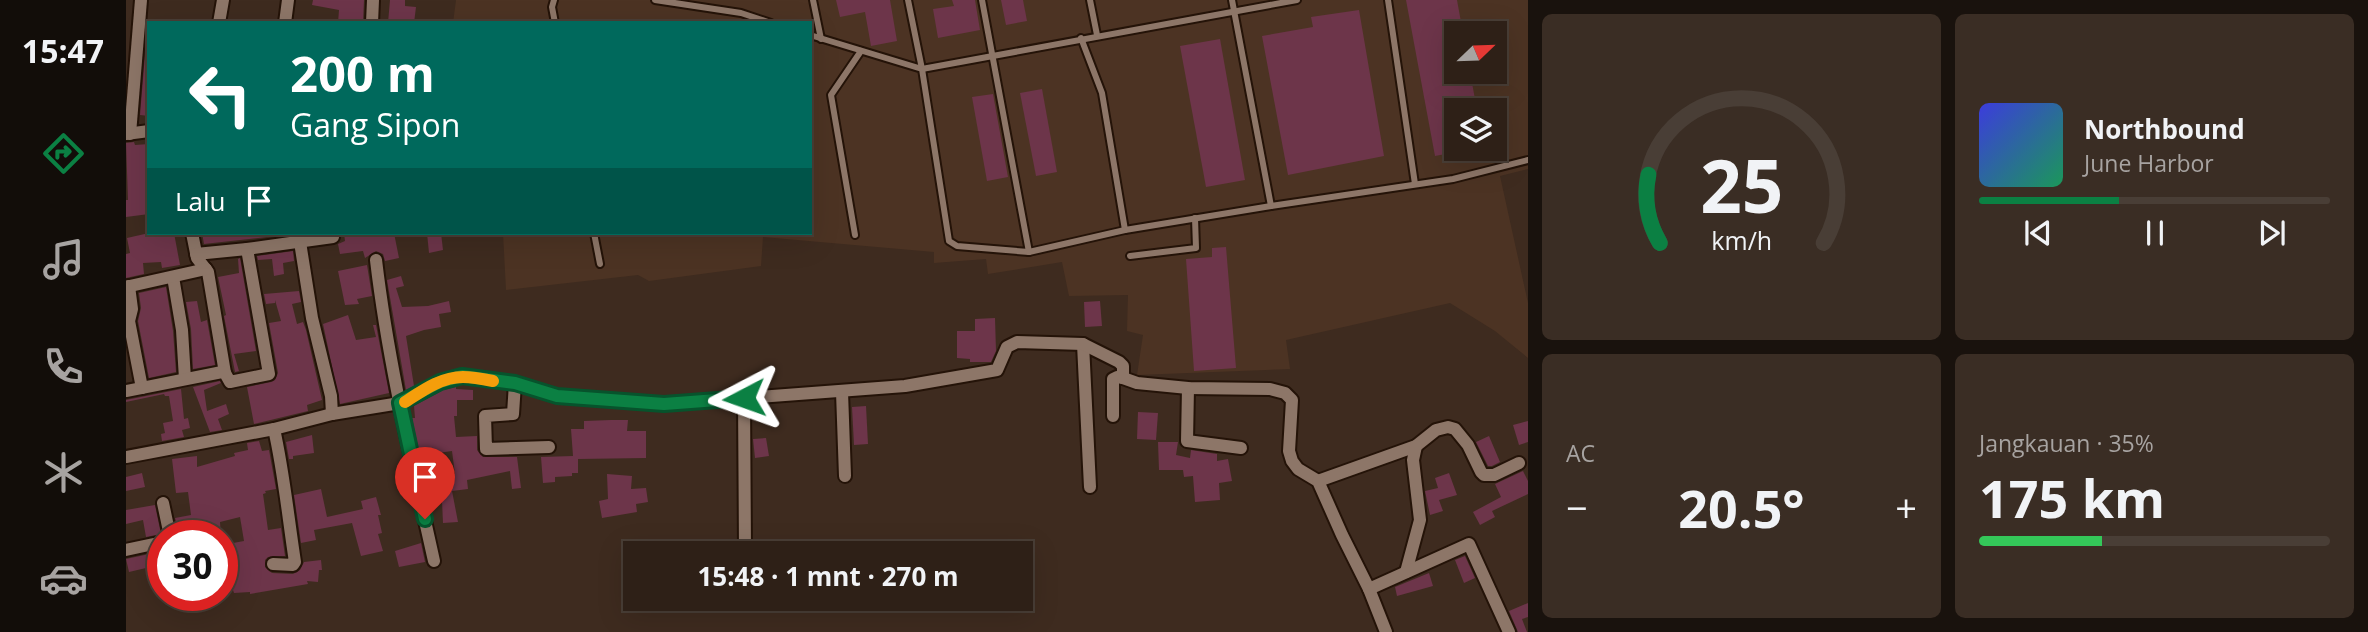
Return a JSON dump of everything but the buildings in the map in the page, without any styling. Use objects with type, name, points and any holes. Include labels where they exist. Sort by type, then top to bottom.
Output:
[{"type":"street","points":[[141,0],[128,134],[147,131]]},
{"type":"street","points":[[219,21],[223,0]]},
{"type":"street","points":[[285,21],[288,0]]},
{"type":"street","points":[[372,21],[373,0]]},
{"type":"street","points":[[192,235],[195,254],[206,269],[225,373],[230,382],[266,375],[269,372],[247,249]]},
{"type":"street","points":[[195,254],[333,237]]},
{"type":"street","points":[[300,242],[312,318],[331,396],[332,414]]},
{"type":"street","points":[[376,260],[380,299],[400,403],[434,561]]},
{"type":"street","points":[[142,388],[129,321],[132,309],[127,286],[206,269]]},
{"type":"street","points":[[173,277],[182,330],[185,379]]},
{"type":"street","points":[[126,457],[274,429],[332,414],[400,403],[440,382],[462,376],[515,383],[557,396],[664,404],[905,386],[997,370],[1007,347],[1017,342],[1083,344],[1119,362],[1123,366],[1124,378]]},
{"type":"street","points":[[1083,344],[1090,487]]},
{"type":"street","points":[[126,391],[225,373]]},
{"type":"street","points":[[1113,416],[1113,379],[1117,377],[1137,383],[1188,388],[1270,389],[1284,393],[1292,400],[1289,451],[1292,461],[1298,469],[1318,481],[1369,589],[1386,632]]},
{"type":"street","points":[[515,383],[513,414],[485,416],[486,449],[550,447]]},
{"type":"street","points":[[1188,388],[1187,441],[1241,448]]},
{"type":"street","points":[[842,392],[845,476]]},
{"type":"street","points":[[744,398],[745,541]]},
{"type":"street","points":[[1318,481],[1416,446],[1436,430],[1448,427],[1455,429],[1468,444],[1485,475],[1494,475],[1519,463]]},
{"type":"street","points":[[273,564],[293,565],[295,562],[284,473],[274,429]]},
{"type":"street","points":[[1406,572],[1420,520],[1413,460],[1416,446]]},
{"type":"street","points":[[163,503],[167,520]]},
{"type":"street","points":[[126,550],[147,545]]},
{"type":"street","points":[[1369,589],[1465,545],[1471,545],[1509,632]]},
{"type":"lane","points":[[554,0],[552,7],[555,21]]},
{"type":"lane","points":[[655,0],[741,13],[765,21]]},
{"type":"lane","points":[[813,0],[821,39]]},
{"type":"lane","points":[[908,0],[922,69],[949,241],[957,246],[1028,252],[1125,230],[1453,179],[1528,160]]},
{"type":"lane","points":[[982,0],[1028,252]]},
{"type":"lane","points":[[1090,0],[1097,35]]},
{"type":"lane","points":[[1232,0],[1271,206]]},
{"type":"lane","points":[[812,37],[922,69],[1297,0]]},
{"type":"lane","points":[[1388,0],[1415,184]]},
{"type":"lane","points":[[1081,38],[1102,93],[1125,230]]},
{"type":"lane","points":[[855,235],[831,95],[861,51]]},
{"type":"lane","points":[[1130,256],[1196,248],[1195,218]]},
{"type":"lane","points":[[594,235],[600,264]]},
{"type":"shaded area","points":[[456,0],[1528,0],[1528,169],[1500,176],[1528,303],[1528,358],[1495,331],[1450,303],[1286,340],[1290,369],[1137,375],[1143,335],[1127,331],[1128,295],[1069,296],[1062,262],[988,274],[986,259],[934,263],[934,252],[763,237],[761,266],[649,281],[638,275],[506,290],[503,235],[812,235],[812,21],[453,21]]},
{"type":"slow traffic","points":[[405,402],[419,391],[462,376],[493,381]]},
{"type":"route","points":[[425,519],[400,403],[440,382],[462,376],[515,383],[557,396],[664,404],[744,398]]}]
